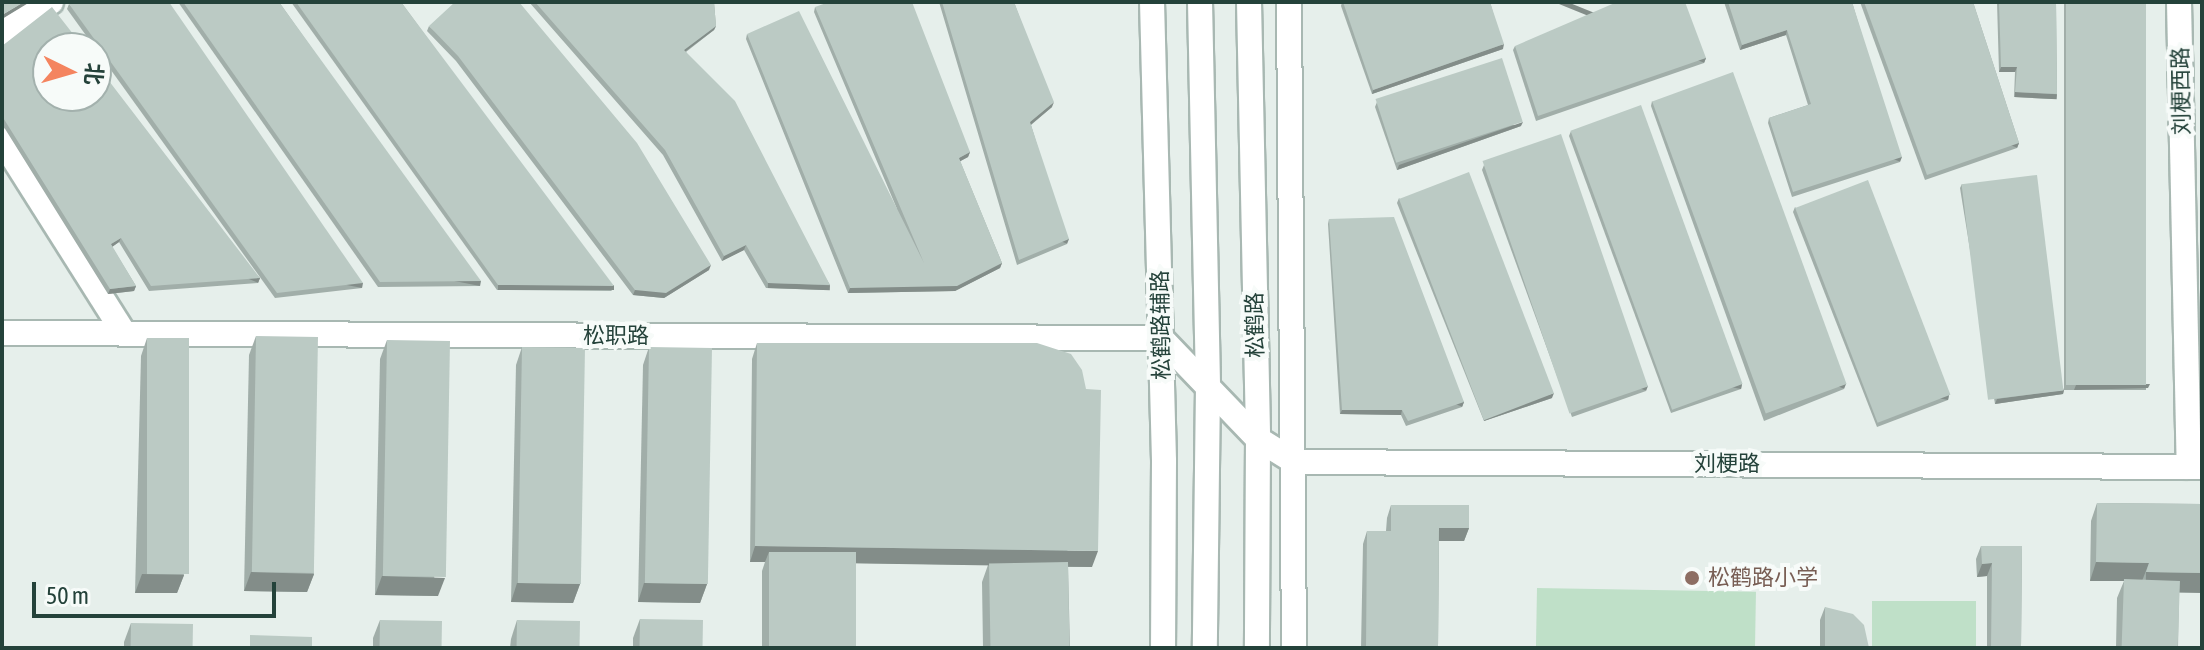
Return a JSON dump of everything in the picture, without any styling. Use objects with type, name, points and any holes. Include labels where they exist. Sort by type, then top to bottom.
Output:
[{"type":"street","points":[[2,33],[51,2]]},
{"type":"street","name":"松鹤路辅路","points":[[1152,2],[1161,338],[1163,648]]},
{"type":"street","points":[[1200,2],[1208,387],[1205,648]]},
{"type":"street","name":"松鹤路","points":[[1249,2],[1258,439],[1257,648]]},
{"type":"street","points":[[1289,2],[1295,462],[1294,648]]},
{"type":"street","name":"刘梗西路","points":[[2179,2],[2195,467]]},
{"type":"street","points":[[2,140],[124,333]]},
{"type":"street","name":"松职路","points":[[2,333],[1161,338]]},
{"type":"street","points":[[1161,338],[1258,439],[1295,462]]},
{"type":"street","name":"刘梗路","points":[[1295,462],[2195,467]]},
{"type":"green space","points":[[1537,588],[1756,592],[1755,648],[1536,648]]},
{"type":"green space","points":[[1872,601],[1976,601],[1976,648],[1872,648]]},
{"type":"building","points":[[2,2],[24,2],[2,15]]},
{"type":"building","points":[[169,2],[363,283],[277,293],[112,64],[112,32],[89,32],[69,4]]},
{"type":"building","points":[[183,2],[279,2],[481,281],[380,282]]},
{"type":"building","points":[[296,2],[401,2],[614,286],[498,285]]},
{"type":"building","points":[[455,2],[519,2],[637,143],[711,265],[666,293],[635,290],[458,56],[429,26]]},
{"type":"building","points":[[535,2],[714,2],[716,26],[684,50],[735,101],[830,285],[768,283],[746,245],[724,256],[665,150]]},
{"type":"building","points":[[829,2],[912,2],[970,152],[959,158],[1002,263],[957,286],[850,288],[747,34],[799,11],[924,263],[815,7]]},
{"type":"building","points":[[942,2],[1014,2],[1054,102],[1030,122],[1069,239],[1019,260]]},
{"type":"building","points":[[1343,2],[1490,2],[1504,44],[1373,90]]},
{"type":"building","points":[[1617,2],[1685,2],[1706,58],[1538,116],[1515,46]]},
{"type":"building","points":[[1728,2],[1852,2],[1902,157],[1793,192],[1769,118],[1811,104],[1787,30],[1742,45]]},
{"type":"building","points":[[1864,2],[1973,2],[2019,143],[1927,175]]},
{"type":"building","points":[[1999,2],[2056,2],[2057,94],[2015,92],[2017,67],[2001,67]]},
{"type":"building","points":[[2066,2],[2146,2],[2146,385],[2066,385]]},
{"type":"building","points":[[52,7],[72,32],[32,32],[32,112],[112,112],[112,85],[260,278],[151,286],[121,238],[111,244],[136,286],[110,289],[2,116],[2,46]]},
{"type":"building","points":[[1502,58],[1523,122],[1396,163],[1376,99]]},
{"type":"building","points":[[1733,72],[1847,384],[1766,413],[1652,101]]},
{"type":"building","points":[[1641,105],[1743,384],[1672,410],[1571,131]]},
{"type":"building","points":[[1561,134],[1648,386],[1569,413],[1483,161]]},
{"type":"building","points":[[1469,172],[1554,393],[1484,420],[1399,199]]},
{"type":"building","points":[[2037,175],[2063,390],[1988,400],[1962,184]]},
{"type":"building","points":[[1868,180],[1950,395],[1878,423],[1795,208]]},
{"type":"building","points":[[1394,217],[1464,402],[1408,421],[1402,410],[1342,410],[1329,219]]},
{"type":"building","points":[[256,336],[318,337],[314,573],[252,572]]},
{"type":"building","points":[[147,338],[189,338],[189,574],[147,574]]},
{"type":"building","points":[[387,340],[450,341],[446,577],[383,576]]},
{"type":"building","points":[[757,343],[1037,343],[1071,354],[1082,370],[1086,389],[1101,390],[1098,551],[755,546]]},
{"type":"building","points":[[522,347],[585,348],[581,584],[518,583]]},
{"type":"building","points":[[649,347],[712,348],[708,584],[645,583]]},
{"type":"building","points":[[2097,503],[2202,504],[2202,573],[2146,572],[2149,563],[2096,562]]},
{"type":"building","points":[[1391,505],[1469,505],[1469,528],[1439,528],[1438,648],[1366,648],[1367,531],[1391,531]]},
{"type":"building","points":[[1981,546],[2022,546],[2021,648],[1991,648],[1992,563],[1982,564]]},
{"type":"building","points":[[769,552],[856,552],[856,648],[769,648]]},
{"type":"building","points":[[1068,562],[1070,648],[990,648],[989,563]]},
{"type":"building","points":[[2124,579],[2180,581],[2178,648],[2122,648]]},
{"type":"building","points":[[1825,607],[1853,614],[1864,625],[1869,648],[1825,648]]},
{"type":"building","points":[[640,619],[703,620],[703,648],[639,648]]},
{"type":"building","points":[[380,620],[442,621],[442,648],[380,648]]},
{"type":"building","points":[[517,620],[580,621],[580,648],[517,648]]},
{"type":"building","points":[[131,623],[193,624],[193,648],[131,648]]},
{"type":"building","points":[[250,635],[312,637],[312,648],[250,648]]},
{"type":"place","name":"松鹤路小学","points":[[1692,578]]}]
